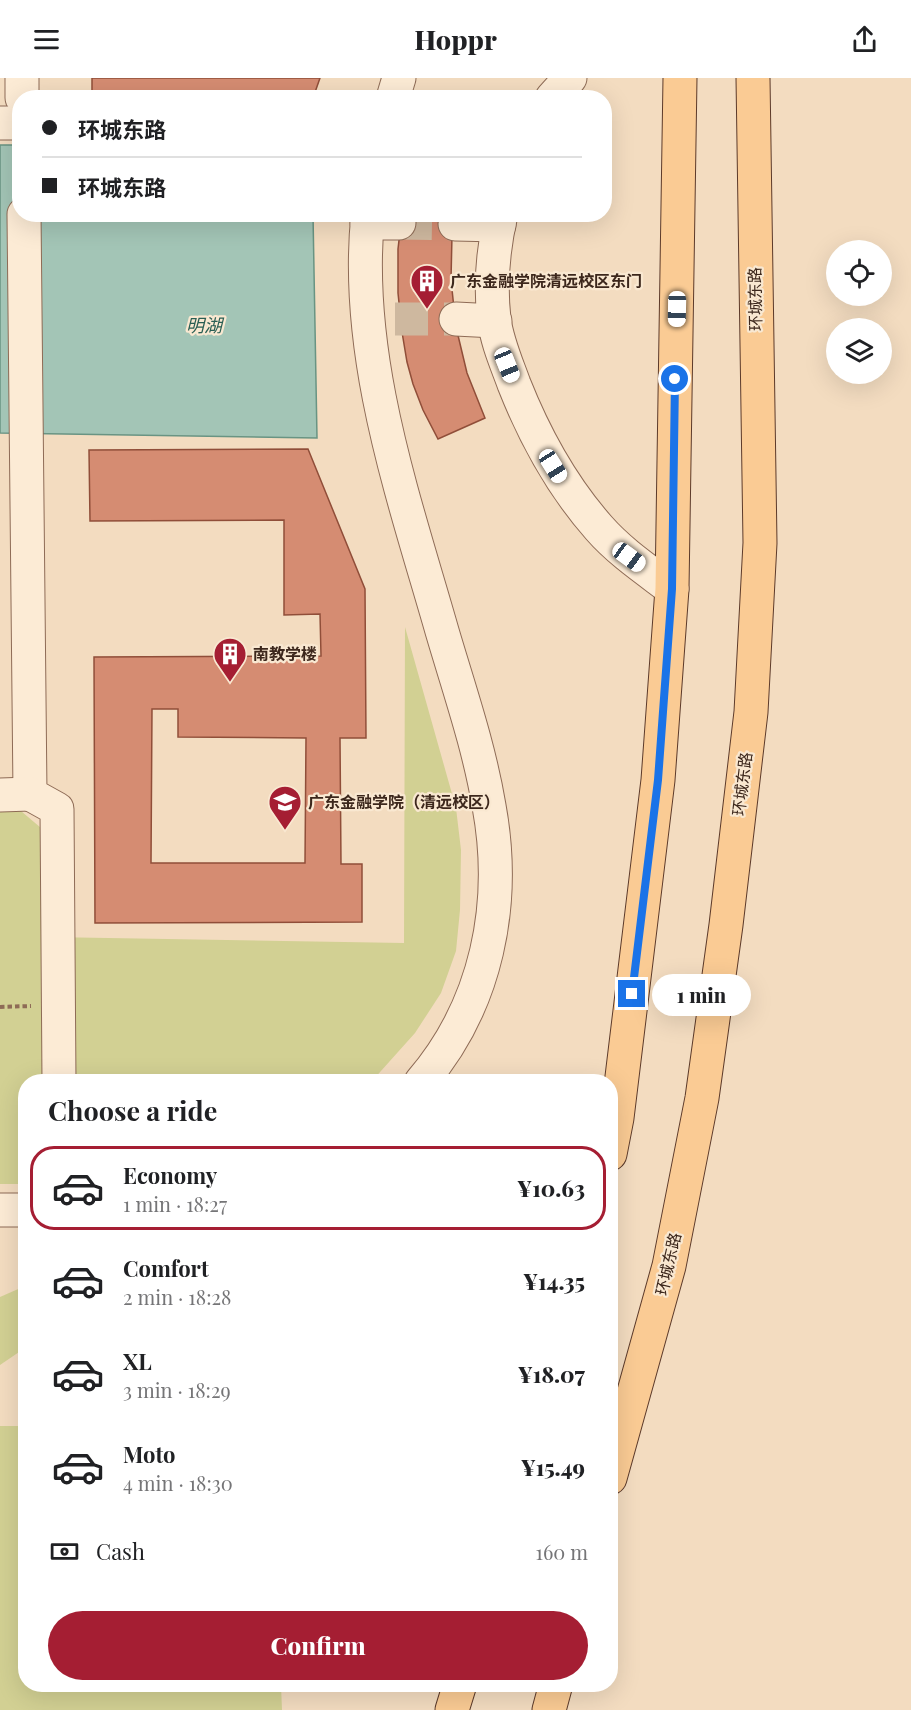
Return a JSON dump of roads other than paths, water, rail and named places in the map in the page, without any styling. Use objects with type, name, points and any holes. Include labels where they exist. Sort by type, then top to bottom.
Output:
[{"type":"main road","points":[[618,1104],[658,780],[672,589],[680,78]]},
{"type":"main road","name":"环城东路","points":[[618,1449],[669,1266],[702,1098],[726,925],[750,712],[760,543],[753,78]]},
{"type":"main road","points":[[452,1710],[458,1692]]},
{"type":"main road","points":[[549,1710],[554,1692]]},
{"type":"street","points":[[559,90],[570,78]]},
{"type":"street","points":[[24,222],[26,445],[15,794],[57,809],[59,1074]]},
{"type":"street","points":[[378,222],[367,272],[382,319],[381,409],[482,771],[493,834],[495,891],[487,955],[467,1011],[450,1042],[427,1074]]},
{"type":"street","points":[[454,224],[477,222]]},
{"type":"street","points":[[500,222],[493,265],[492,293],[500,348],[542,449],[563,483],[599,528],[629,557],[672,589]]},
{"type":"street","points":[[456,319],[495,321]]},
{"type":"street","points":[[0,1210],[18,1210]]},
{"type":"water","name":"明湖","points":[[0,145],[12,145],[12,222],[313,222],[317,438],[0,433]]},
{"type":"tunnel","points":[[399,223],[455,224]]},
{"type":"tunnel","points":[[395,319],[456,319]]},
{"type":"place","name":"广东金融学院清远校区东门","points":[[427,310]]},
{"type":"place","name":"南教学楼","points":[[230,683]]},
{"type":"place","name":"广东金融学院（清远校区）","points":[[285,831]]}]
